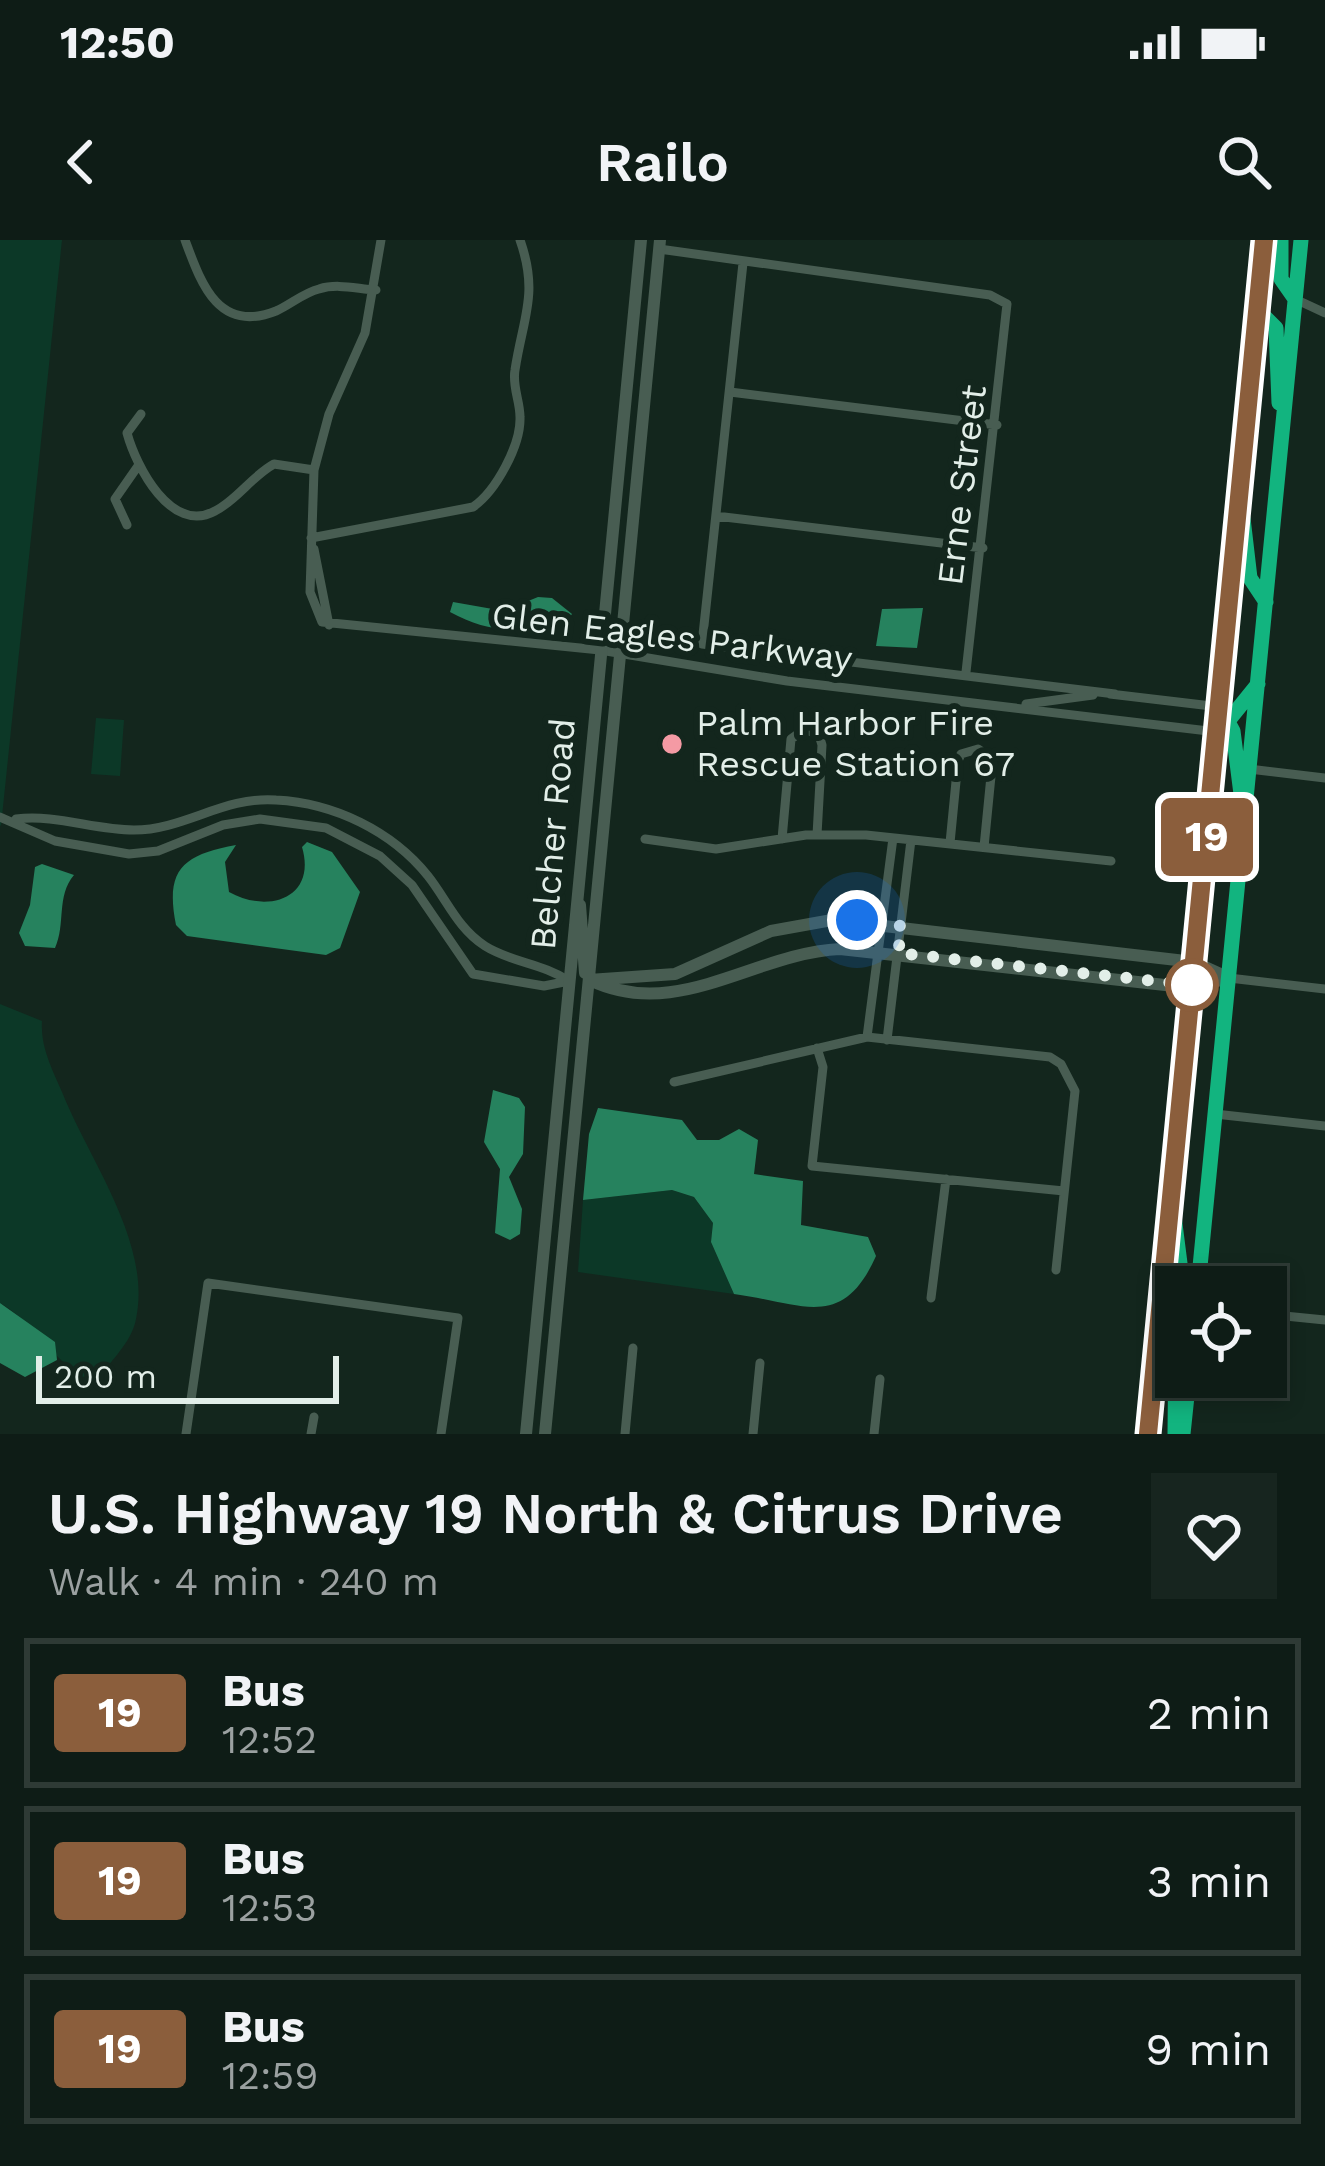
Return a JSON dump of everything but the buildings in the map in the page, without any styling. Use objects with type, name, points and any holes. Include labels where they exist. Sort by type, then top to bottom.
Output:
[{"type":"highway","points":[[1165,1266],[1222,720],[1264,240]]},
{"type":"highway","points":[[1281,240],[1281,279],[1295,299]]},
{"type":"highway","points":[[1200,1266],[1301,240]]},
{"type":"highway","points":[[1258,310],[1276,328],[1282,430]]},
{"type":"highway","points":[[1240,503],[1250,578],[1266,602]]},
{"type":"highway","points":[[1222,720],[1258,684]]},
{"type":"highway","points":[[1222,720],[1244,815]]},
{"type":"highway","points":[[1171,1201],[1182,1266]]},
{"type":"highway","points":[[1148,1434],[1155,1365]]},
{"type":"highway","points":[[1178,1398],[1179,1434]]},
{"type":"highway","points":[[1179,1434],[1185,1398]]},
{"type":"main road","name":"Belcher Road","points":[[526,1434],[640,240]]},
{"type":"main road","name":"Belcher Road","points":[[545,1434],[659,244]]},
{"type":"main road","points":[[577,899],[589,980]]},
{"type":"main road","points":[[589,980],[675,974],[743,941],[800,924],[882,923],[1194,962],[1229,978]]},
{"type":"main road","points":[[589,980],[608,989],[668,994],[719,984],[790,954],[878,951],[1192,988],[1229,978]]},
{"type":"main road","points":[[569,981],[580,1000],[581,1062]]},
{"type":"street","points":[[185,240],[202,288],[216,308],[230,312],[275,311],[311,291],[336,286],[376,290]]},
{"type":"street","points":[[381,240],[365,333],[329,414],[314,470],[311,538],[473,507],[484,500],[518,438],[520,415],[513,377],[532,301],[520,240]]},
{"type":"street","points":[[659,244],[743,262],[703,644],[966,672],[1115,694]]},
{"type":"street","name":"Erne Street","points":[[743,262],[990,295],[1007,304],[966,672]]},
{"type":"street","points":[[1295,299],[1325,313]]},
{"type":"street","points":[[730,392],[997,425]]},
{"type":"street","points":[[141,414],[127,434],[138,466],[158,493],[194,515],[220,508],[274,464],[314,470]]},
{"type":"street","points":[[128,525],[115,499],[138,466]]},
{"type":"street","points":[[716,516],[983,548]]},
{"type":"street","name":"Glen Eagles Parkway","points":[[311,538],[326,623],[600,650],[787,681],[1159,724],[1222,720]]},
{"type":"street","points":[[1031,684],[1109,718]]},
{"type":"street","name":"Glen Eagles Parkway","points":[[1015,705],[1115,694],[1162,700],[1222,720]]},
{"type":"street","points":[[1159,724],[1162,700]]},
{"type":"street","points":[[782,839],[791,739],[805,729],[819,735],[822,745],[817,835]]},
{"type":"street","points":[[950,843],[958,761],[961,754],[978,749],[991,758],[992,766],[985,848]]},
{"type":"street","points":[[1249,769],[1325,778]]},
{"type":"street","points":[[0,817],[160,828],[212,807],[274,799],[340,814],[405,852],[461,926],[485,946],[544,964],[569,981]]},
{"type":"street","points":[[14,819],[70,845],[110,852],[158,851],[223,825],[260,819],[326,828],[380,856],[412,885],[473,974],[544,986],[569,981]]},
{"type":"street","points":[[70,845],[75,821]]},
{"type":"street","points":[[110,852],[114,828]]},
{"type":"street","points":[[645,839],[716,849],[817,835],[893,838],[1111,861]]},
{"type":"street","points":[[867,1037],[893,838]]},
{"type":"street","points":[[887,1040],[911,840]]},
{"type":"street","points":[[889,872],[908,874]]},
{"type":"street","points":[[1229,978],[1325,989]]},
{"type":"street","points":[[674,1082],[867,1037],[1050,1058],[1061,1064],[1075,1091],[1056,1270]]},
{"type":"street","points":[[817,1048],[823,1067],[812,1166],[1064,1191]]},
{"type":"street","points":[[1215,1114],[1325,1126]]},
{"type":"street","points":[[932,1298],[946,1179]]},
{"type":"street","points":[[186,1434],[208,1283],[458,1318],[441,1434]]},
{"type":"street","points":[[1287,1316],[1325,1320]]},
{"type":"street","points":[[625,1434],[633,1348]]},
{"type":"street","points":[[753,1434],[760,1363]]},
{"type":"street","points":[[874,1434],[880,1379]]},
{"type":"street","points":[[311,1434],[314,1418]]},
{"type":"shaded area","points":[[0,240],[62,240],[1,826],[0,825]]},
{"type":"shaded area","points":[[538,597],[552,598],[572,614],[566,622],[506,629],[450,612],[453,602],[504,611]]},
{"type":"shaded area","points":[[923,608],[917,648],[876,646],[882,609]]},
{"type":"shaded area","points":[[96,718],[124,720],[120,776],[91,774]]},
{"type":"shaded area","points":[[307,842],[332,852],[360,892],[340,948],[326,955],[187,936],[176,925],[173,891],[176,878],[190,860],[236,845],[225,862],[229,892],[273,901],[286,897],[302,879],[302,847]]},
{"type":"shaded area","points":[[42,864],[74,875],[65,892],[55,948],[25,946],[19,933],[30,905],[35,867]]},
{"type":"shaded area","points":[[0,1004],[42,1021],[51,1066],[115,1202],[135,1261],[139,1290],[134,1327],[101,1374],[81,1377],[0,1303]]},
{"type":"shaded area","points":[[493,1090],[519,1098],[525,1107],[523,1154],[509,1177],[522,1209],[520,1234],[510,1240],[495,1233],[500,1169],[484,1142]]},
{"type":"shaded area","points":[[598,1108],[682,1120],[697,1140],[719,1140],[739,1129],[758,1140],[754,1174],[803,1181],[801,1225],[868,1237],[876,1256],[863,1280],[834,1304],[818,1307],[734,1294],[711,1242],[713,1223],[694,1197],[672,1190],[583,1200],[589,1134]]},
{"type":"shaded area","points":[[672,1190],[694,1197],[713,1223],[711,1242],[734,1294],[578,1272],[583,1200]]},
{"type":"shaded area","points":[[0,1303],[55,1342],[57,1360],[25,1377],[0,1363]]},
{"type":"bus line","name":"19","points":[[1148,1434],[1264,240]]},
{"type":"place","name":"Palm Harbor Fire Rescue Station 67","points":[[672,744]]},
{"type":"route","points":[[857,920],[902,926],[898,953],[1192,985]]}]
